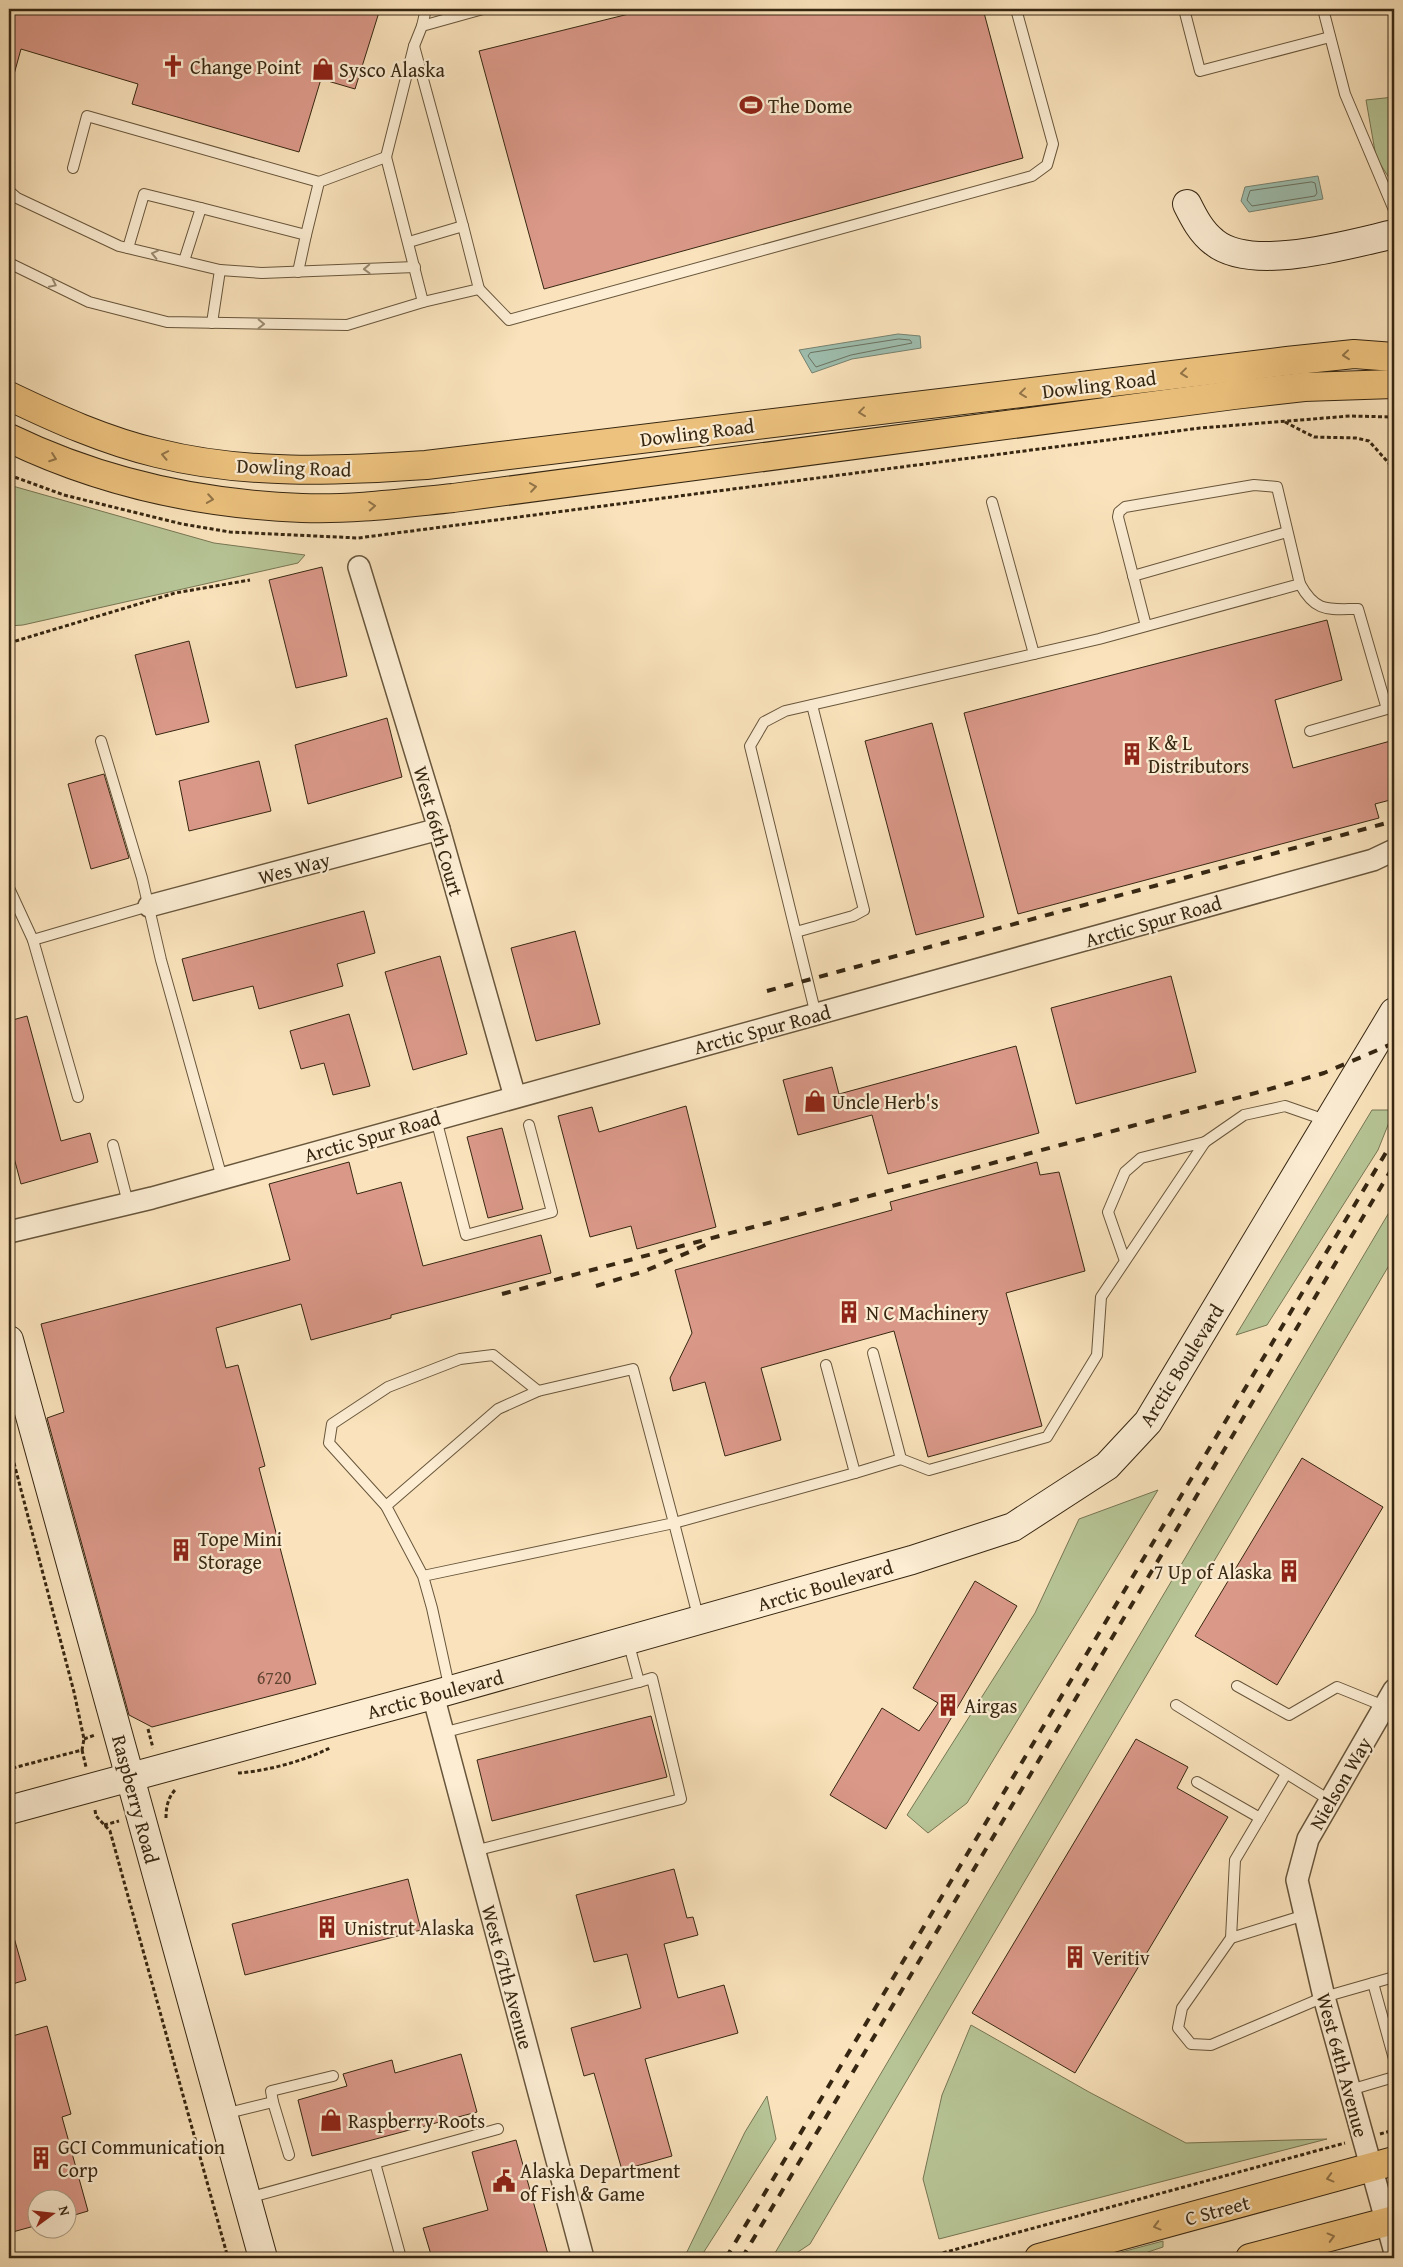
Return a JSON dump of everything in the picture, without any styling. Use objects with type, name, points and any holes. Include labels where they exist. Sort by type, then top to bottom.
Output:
[{"type":"main road","points":[[1187,204],[1198,225],[1214,243],[1238,252],[1261,256],[1283,257],[1394,234]]},
{"type":"main road","name":"Dowling Road","points":[[9,396],[96,435],[158,453],[224,464],[291,469],[359,470],[426,465],[1287,361],[1354,354],[1394,357]]},
{"type":"main road","name":"Dowling Road","points":[[9,438],[44,455],[93,472],[179,494],[238,504],[303,508],[371,506],[473,495],[1234,395],[1304,387],[1394,384]]},
{"type":"main road","name":"Arctic Boulevard","points":[[9,1810],[441,1693],[912,1560],[1013,1527],[1107,1466],[1148,1422],[1330,1122],[1394,1012]]},
{"type":"main road","name":"Raspberry Road","points":[[9,1340],[263,2258]]},
{"type":"main road","name":"C Street","points":[[1039,2258],[1382,2164]]},
{"type":"main road","points":[[1250,2258],[1391,2221]]},
{"type":"street","name":"West 66th Court","points":[[359,567],[439,829],[515,1097]]},
{"type":"street","name":"Wes Way","points":[[149,906],[439,829]]},
{"type":"street","name":"Arctic Spur Road","points":[[9,1232],[152,1198],[436,1118],[816,1015],[1372,860],[1394,850]]},
{"type":"street","name":"Arctic Spur Road","points":[[1372,860],[1394,861]]},
{"type":"street","name":"West 67th Avenue","points":[[441,1693],[442,1733],[582,2258]]},
{"type":"street","name":"Nielson Way","points":[[1297,1880],[1308,1839],[1389,1698]]},
{"type":"street","name":"West 64th Avenue","points":[[1297,1880],[1324,1997],[1363,2138],[1382,2164],[1394,2249]]},
{"type":"lane","points":[[423,302],[386,157],[414,46],[426,9]]},
{"type":"lane","points":[[422,26],[483,9]]},
{"type":"lane","points":[[414,46],[479,289],[509,320],[1032,176],[1047,165],[1053,144],[1016,9]]},
{"type":"lane","points":[[1184,9],[1200,71],[1330,37]]},
{"type":"lane","points":[[1323,9],[1345,94],[1394,210]]},
{"type":"lane","points":[[72,168],[87,116],[319,182],[386,157]]},
{"type":"lane","points":[[298,272],[319,182]]},
{"type":"lane","points":[[9,191],[17,198],[119,246],[220,270],[262,273],[415,267]]},
{"type":"lane","points":[[128,248],[144,194],[306,235]]},
{"type":"lane","points":[[184,261],[201,208]]},
{"type":"lane","points":[[409,242],[463,226]]},
{"type":"lane","points":[[9,263],[89,302],[167,322],[347,325],[423,302],[479,289]]},
{"type":"lane","points":[[212,323],[220,270]]},
{"type":"lane","points":[[1146,626],[1118,517],[1119,512],[1125,507],[1254,485],[1277,487],[1300,584],[1309,601],[1324,609],[1358,609],[1391,710],[1310,731]]},
{"type":"lane","points":[[992,502],[1034,654]]},
{"type":"lane","points":[[1133,576],[1287,532]]},
{"type":"lane","points":[[816,1015],[750,746],[764,722],[785,712],[812,705],[1034,654],[1300,584]]},
{"type":"lane","points":[[796,932],[853,916],[864,910],[812,705]]},
{"type":"lane","points":[[102,741],[149,906],[160,960],[222,1178]]},
{"type":"lane","points":[[9,888],[33,940],[78,1097]]},
{"type":"lane","points":[[33,940],[149,906]]},
{"type":"lane","points":[[1125,1261],[1108,1212],[1125,1172],[1141,1158],[1205,1142],[1244,1115],[1285,1106],[1330,1122]]},
{"type":"lane","points":[[436,1118],[466,1235],[552,1212],[529,1125]]},
{"type":"lane","points":[[423,1576],[674,1523],[902,1459],[929,1470],[1047,1437],[1097,1355],[1101,1297],[1205,1142]]},
{"type":"lane","points":[[113,1145],[128,1203]]},
{"type":"lane","points":[[873,1353],[902,1459]]},
{"type":"lane","points":[[441,1693],[432,1608],[423,1576],[386,1506],[329,1443],[332,1424],[388,1387],[460,1359],[493,1355],[538,1391]]},
{"type":"lane","points":[[826,1365],[855,1473]]},
{"type":"lane","points":[[386,1506],[498,1409],[538,1391],[633,1369],[699,1620]]},
{"type":"lane","points":[[628,1640],[639,1682]]},
{"type":"lane","points":[[442,1733],[652,1678],[682,1799],[474,1851]]},
{"type":"lane","points":[[1237,1686],[1290,1715],[1337,1687],[1389,1698]]},
{"type":"lane","points":[[1176,1705],[1330,1801]]},
{"type":"lane","points":[[1286,1774],[1235,1860],[1231,1938],[1182,2008],[1178,2028],[1191,2044],[1211,2045],[1324,1997],[1394,1978]]},
{"type":"lane","points":[[1197,1782],[1260,1818]]},
{"type":"lane","points":[[1231,1938],[1305,1915]]},
{"type":"lane","points":[[1373,1983],[1394,2058]]},
{"type":"lane","points":[[289,2155],[271,2091],[333,2076]]},
{"type":"lane","points":[[1350,2090],[1394,2077]]},
{"type":"lane","points":[[223,2114],[273,2102]]},
{"type":"lane","points":[[246,2198],[498,2129]]},
{"type":"lane","points":[[375,2163],[401,2258]]},
{"type":"path","points":[[1284,421],[1314,437],[1351,437],[1369,441],[1394,469]]},
{"type":"path","points":[[9,644],[175,593],[250,580]]},
{"type":"path","points":[[9,1444],[74,1692],[84,1739],[82,1750],[9,1770]]},
{"type":"path","points":[[236,1773],[252,1772],[316,1755],[334,1746]]},
{"type":"path","points":[[166,1826],[166,1808],[171,1794],[179,1787]]},
{"type":"path","points":[[96,1816],[110,1831],[228,2258]]},
{"type":"path","points":[[924,2258],[1394,2130]]},
{"type":"green space","points":[[1394,97],[1394,186],[1376,157],[1366,100]]},
{"type":"green space","points":[[9,485],[214,543],[305,555],[298,563],[23,625],[9,626]]},
{"type":"green space","points":[[1372,1110],[1394,1110],[1378,1150],[1267,1325],[1236,1335]]},
{"type":"green space","points":[[1394,1204],[1394,1257],[810,2244],[789,2258],[772,2258]]},
{"type":"green space","points":[[1158,1490],[967,1803],[928,1833],[907,1815],[1035,1613],[1079,1519]]},
{"type":"green space","points":[[971,2025],[1089,2092],[1186,2143],[1327,2139],[939,2239],[923,2179],[942,2095]]},
{"type":"green space","points":[[767,2096],[776,2139],[700,2258],[684,2258],[745,2132]]},
{"type":"green space","points":[[1163,2241],[1163,2247],[1130,2258],[1099,2258]]},
{"type":"water","points":[[1318,176],[1323,199],[1249,212],[1241,201],[1245,187]]},
{"type":"water","points":[[898,334],[920,336],[921,348],[852,359],[812,373],[799,350]]},
{"type":"building","name":"Change Point","points":[[9,9],[380,9],[355,89],[321,79],[299,152],[132,104],[138,84],[21,49],[13,78],[9,77]]},
{"type":"building","name":"The Dome","points":[[649,9],[983,9],[1023,158],[544,289],[479,51]]},
{"type":"building","points":[[322,567],[347,676],[296,688],[269,580]]},
{"type":"building","name":"K & L Distributors","points":[[1327,620],[1342,680],[1275,700],[1293,768],[1394,740],[1394,799],[1375,804],[1379,818],[1018,914],[964,713]]},
{"type":"building","points":[[189,641],[209,722],[156,735],[135,655]]},
{"type":"building","points":[[387,718],[402,777],[308,804],[295,745]]},
{"type":"building","points":[[932,723],[984,917],[916,935],[865,741]]},
{"type":"building","points":[[259,761],[271,811],[189,831],[179,781]]},
{"type":"building","points":[[104,774],[129,858],[91,869],[68,784]]},
{"type":"building","points":[[364,911],[375,953],[337,964],[343,986],[259,1009],[253,986],[193,1001],[182,959]]},
{"type":"building","points":[[575,931],[600,1024],[536,1041],[511,948]]},
{"type":"building","points":[[440,956],[467,1054],[413,1070],[385,972]]},
{"type":"building","points":[[1171,976],[1196,1072],[1076,1104],[1051,1008]]},
{"type":"building","points":[[349,1014],[370,1086],[333,1095],[324,1063],[301,1069],[290,1031]]},
{"type":"building","points":[[27,1016],[61,1141],[90,1133],[98,1162],[21,1184],[9,1139],[9,1021]]},
{"type":"building","points":[[1016,1046],[1039,1133],[888,1174],[872,1115],[798,1135],[783,1080],[832,1067],[839,1094]]},
{"type":"building","points":[[686,1106],[716,1227],[637,1249],[631,1226],[590,1237],[558,1116],[592,1107],[599,1132]]},
{"type":"building","points":[[502,1128],[523,1209],[488,1218],[467,1137]]},
{"type":"building","points":[[349,1162],[357,1194],[401,1182],[423,1266],[541,1235],[551,1273],[391,1315],[391,1318],[311,1340],[301,1304],[216,1328],[226,1368],[238,1365],[265,1466],[259,1468],[316,1684],[152,1727],[129,1715],[47,1418],[64,1412],[41,1324],[290,1260],[269,1184]]},
{"type":"building","name":"N C Machinery","points":[[1037,1162],[1040,1175],[1059,1172],[1085,1271],[1006,1293],[1042,1426],[928,1457],[894,1331],[761,1368],[781,1440],[725,1456],[705,1382],[673,1391],[670,1378],[692,1333],[675,1270],[892,1210],[890,1202]]},
{"type":"building","name":"7 Up of Alaska","points":[[1302,1458],[1383,1507],[1277,1685],[1195,1636]]},
{"type":"building","name":"Airgas","points":[[975,1581],[1017,1606],[886,1829],[830,1795],[882,1708],[919,1731],[938,1703],[913,1688]]},
{"type":"building","points":[[651,1716],[667,1777],[492,1821],[477,1760]]},
{"type":"building","name":"Veritiv","points":[[1136,1739],[1188,1767],[1177,1788],[1228,1817],[1075,2073],[972,2013]]},
{"type":"building","points":[[674,1869],[687,1918],[693,1917],[698,1935],[664,1944],[678,1998],[724,1985],[738,2033],[645,2059],[672,2156],[622,2170],[594,2073],[584,2076],[571,2028],[641,2008],[627,1954],[594,1962],[576,1895]]},
{"type":"building","name":"Unistrut Alaska","points":[[408,1879],[421,1930],[245,1975],[232,1924]]},
{"type":"building","points":[[9,1934],[13,1934],[26,1980],[9,1985]]},
{"type":"building","name":"GCI Communication Corp","points":[[47,2026],[71,2114],[62,2117],[88,2211],[78,2214],[78,2190],[28,2190],[28,2228],[9,2233],[9,2037]]},
{"type":"building","points":[[461,2054],[477,2112],[312,2156],[298,2100],[347,2086],[343,2074],[392,2060],[395,2073]]},
{"type":"building","name":"Alaska Department of Fish & Game","points":[[516,2140],[549,2258],[432,2258],[423,2228],[488,2210],[472,2152]]},
{"type":"railway","points":[[767,991],[1394,821]]},
{"type":"railway","points":[[502,1294],[1263,1091],[1324,1073],[1394,1043]]},
{"type":"railway","points":[[726,2258],[1394,1139]]},
{"type":"railway","points":[[742,2258],[1394,1165]]},
{"type":"railway","points":[[596,1286],[645,1271],[710,1243]]},
{"type":"place","name":"Change Point","points":[[173,66]]},
{"type":"place","name":"Sysco Alaska","points":[[323,69]]},
{"type":"place","name":"The Dome","points":[[751,105]]},
{"type":"place","name":"K & L Distributors","points":[[1132,754]]},
{"type":"place","name":"Uncle Herb's","points":[[815,1101]]},
{"type":"place","name":"N C Machinery","points":[[849,1312]]},
{"type":"place","name":"Tope Mini Storage","points":[[181,1550]]},
{"type":"place","name":"7 Up of Alaska","points":[[1289,1571]]},
{"type":"place","name":"Airgas","points":[[948,1705]]},
{"type":"place","name":"Unistrut Alaska","points":[[327,1927]]},
{"type":"place","name":"Veritiv","points":[[1075,1957]]},
{"type":"place","name":"Raspberry Roots","points":[[331,2120]]},
{"type":"place","name":"GCI Communication Corp","points":[[41,2158]]},
{"type":"place","name":"Alaska Department of Fish & Game","points":[[504,2181]]}]
